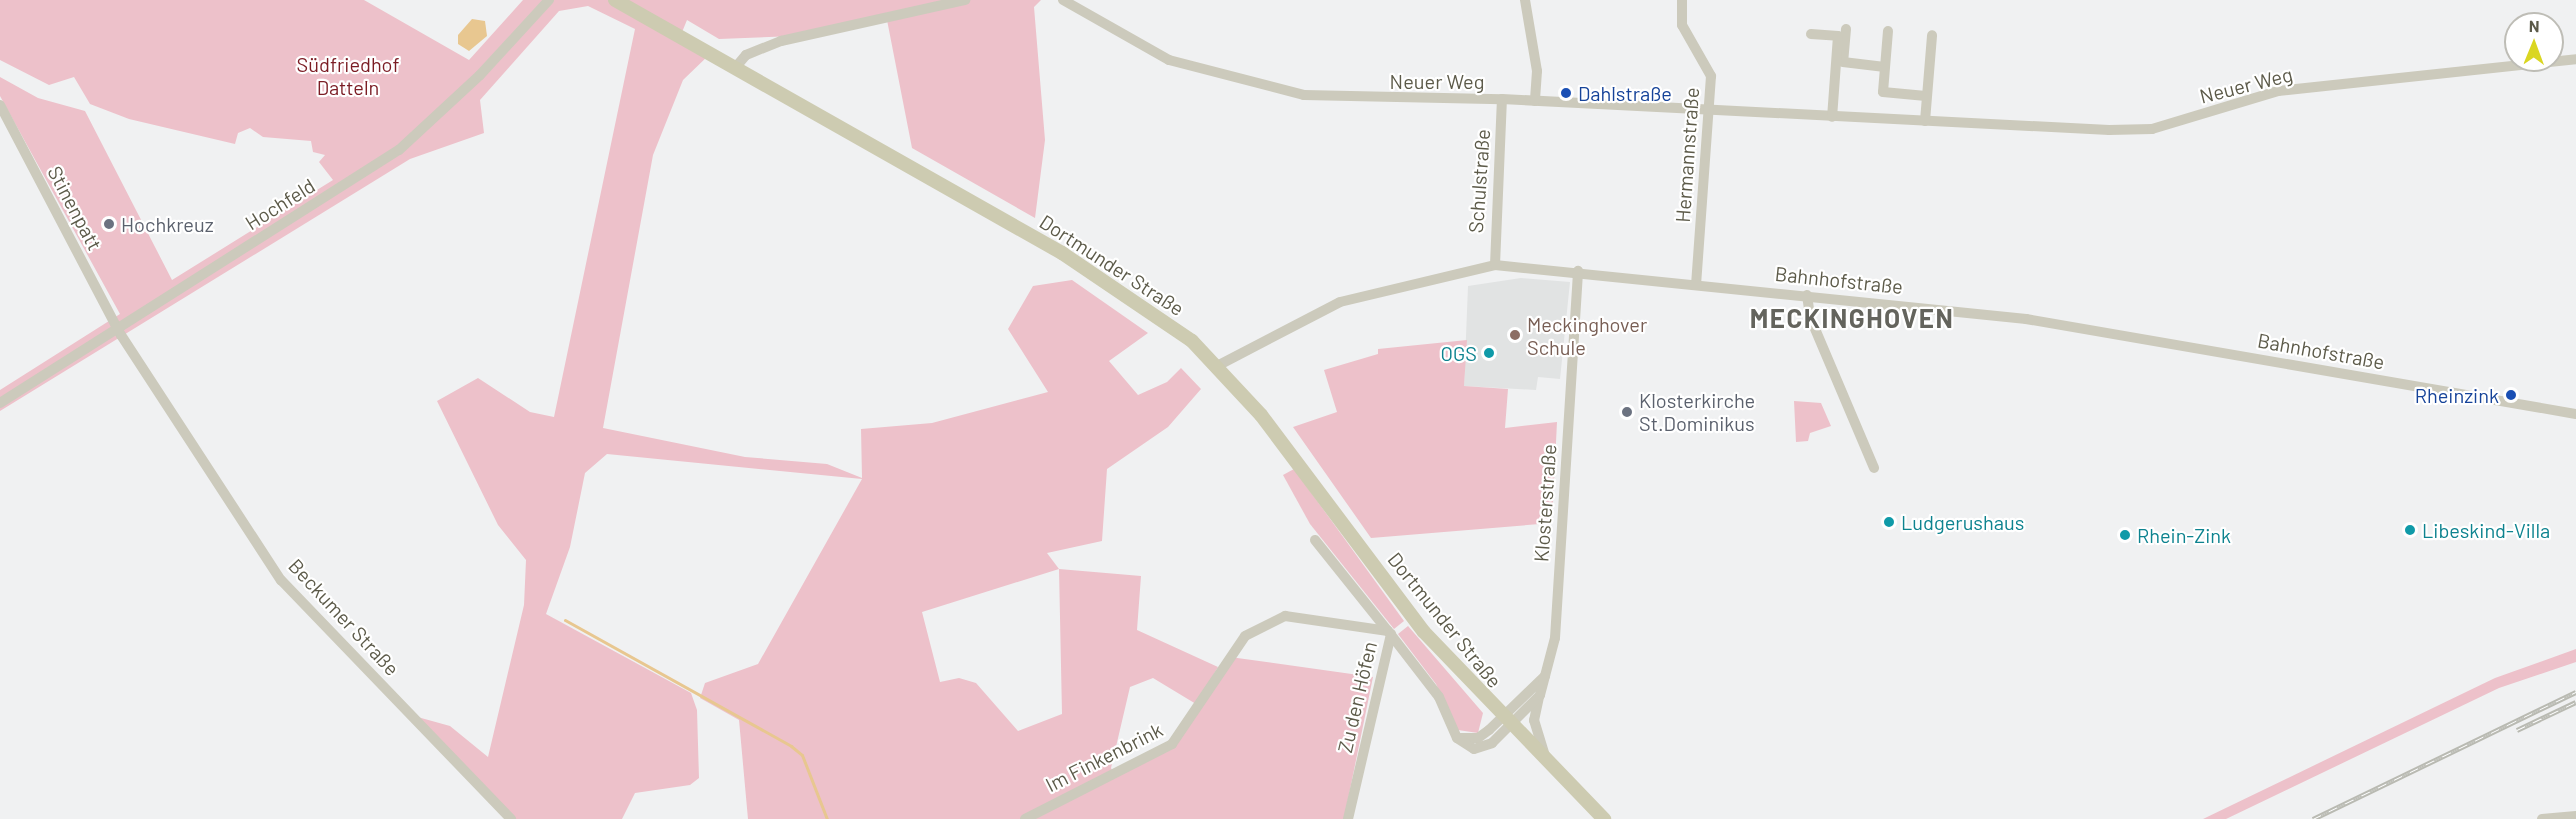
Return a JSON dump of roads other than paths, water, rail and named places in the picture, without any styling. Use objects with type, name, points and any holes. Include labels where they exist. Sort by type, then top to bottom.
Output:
[{"type":"main road","name":"Dortmunder Straße","points":[[615,0],[1088,268],[1146,305],[1219,365],[1411,617],[1505,722],[1547,760],[1604,819]]},
{"type":"street","name":"Hochfeld","points":[[0,403],[399,150],[480,75],[549,0]]},
{"type":"street","points":[[735,68],[749,53],[781,41],[964,0]]},
{"type":"street","name":"Neuer Weg","points":[[1063,0],[1078,2],[1169,60],[1304,95],[1502,99],[1924,121],[2152,129],[2278,92],[2576,59]]},
{"type":"street","points":[[1525,0],[1537,71],[1535,101]]},
{"type":"street","name":"Hermannstraße","points":[[1682,0],[1682,25],[1711,76],[1696,284]]},
{"type":"street","points":[[1832,117],[1846,29]]},
{"type":"street","points":[[1888,31],[1883,92],[1926,96]]},
{"type":"street","points":[[1811,34],[1838,36],[1839,62]]},
{"type":"street","points":[[1924,121],[1932,35]]},
{"type":"street","points":[[1839,62],[1885,67]]},
{"type":"street","name":"Schulstraße","points":[[1495,265],[1502,99]]},
{"type":"street","name":"Stinenpatt","points":[[0,105],[117,328]]},
{"type":"street","name":"Bahnhofstraße","points":[[1219,365],[1340,302],[1495,265],[1578,271],[1807,295],[2101,330],[2576,414]]},
{"type":"street","name":"Klosterstraße","points":[[1547,760],[1534,720],[1555,638],[1578,271]]},
{"type":"street","points":[[1807,295],[1810,317],[1874,468]]},
{"type":"street","name":"Beckumer Straße","points":[[117,328],[281,580],[512,819]]},
{"type":"street","points":[[1315,540],[1389,632]]},
{"type":"street","name":"Im Finkenbrink","points":[[1025,819],[1172,744],[1227,658],[1260,624],[1295,616],[1389,632]]},
{"type":"street","name":"Zu den Höfen","points":[[1389,632],[1438,697],[1457,738],[1474,748],[1492,743],[1505,722]]},
{"type":"street","name":"Zu den Höfen","points":[[1348,819],[1389,632]]},
{"type":"street","points":[[1505,722],[1545,676]]},
{"type":"street","points":[[1505,722],[1540,695]]},
{"type":"street","points":[[2542,819],[2576,816]]},
{"type":"waterway","points":[[565,620],[791,746],[802,755],[827,819]]},
{"type":"railway","points":[[2313,819],[2576,692]]},
{"type":"railway","points":[[2517,730],[2576,702]]},
{"type":"place","name":"Dahlstraße","points":[[1566,93]]},
{"type":"place","name":"Hochkreuz","points":[[109,224]]},
{"type":"place","name":"Meckinghover Schule","points":[[1515,335]]},
{"type":"place","name":"OGS","points":[[1489,353]]},
{"type":"place","name":"Rheinzink","points":[[2511,395]]},
{"type":"place","name":"Klosterkirche St.Dominikus","points":[[1627,412]]},
{"type":"place","name":"Ludgerushaus","points":[[1889,522]]},
{"type":"place","name":"Libeskind-Villa","points":[[2410,530]]},
{"type":"place","name":"Rhein-Zink","points":[[2125,535]]},
{"type":"district","name":"MECKINGHOVEN","points":[[1852,318]]},
{"type":"park label","name":"Südfriedhof Datteln","points":[[348,76]]}]
